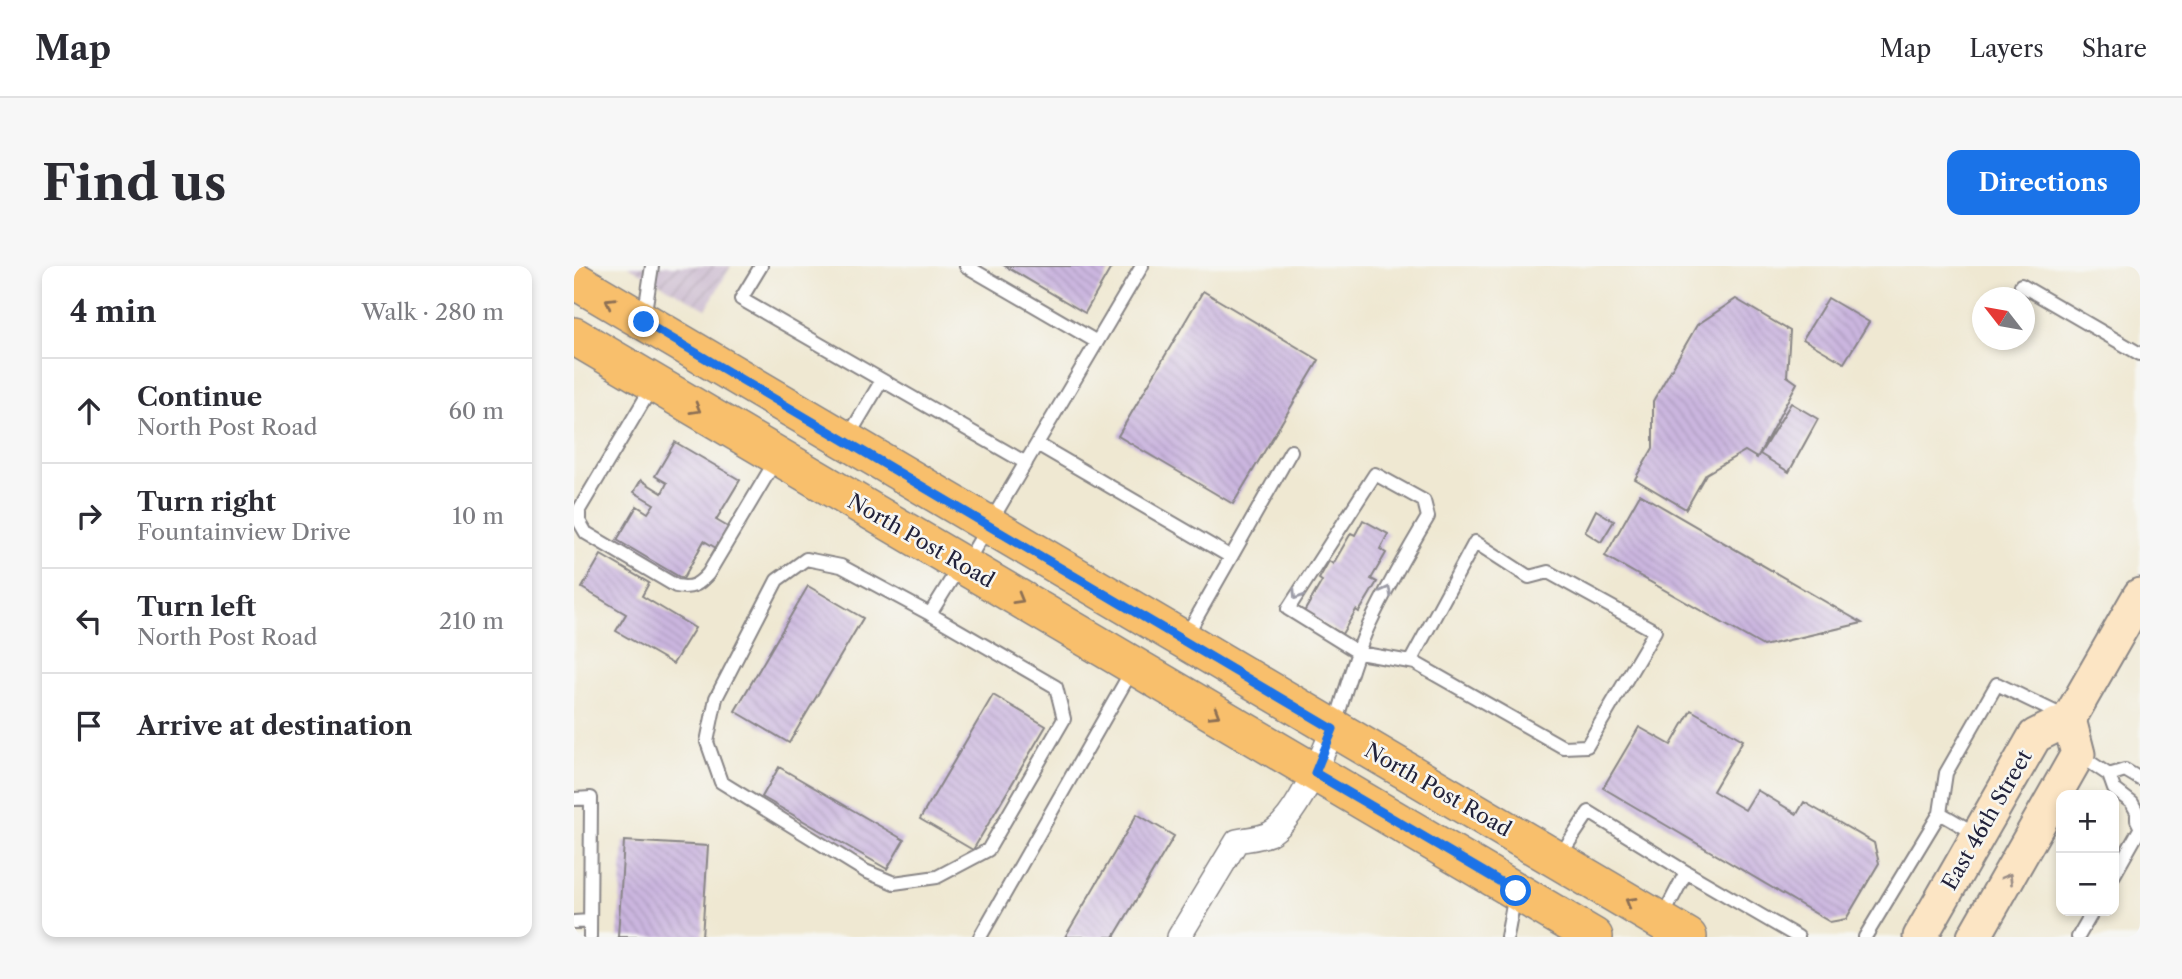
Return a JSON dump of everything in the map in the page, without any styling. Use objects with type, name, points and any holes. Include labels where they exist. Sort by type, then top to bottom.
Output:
[{"type":"main road","name":"North Post Road","points":[[574,281],[1675,929]]},
{"type":"main road","name":"North Post Road","points":[[574,336],[1594,937]]},
{"type":"main road","points":[[574,359],[613,360]]},
{"type":"street","points":[[1974,937],[2078,754],[2070,719],[2140,595]]},
{"type":"street","name":"East 46th Street","points":[[1920,937],[2035,736],[2070,719]]},
{"type":"street","points":[[1179,937],[1237,841],[1269,834],[1289,815],[1315,773],[1333,729]]},
{"type":"lane","points":[[644,322],[652,266]]},
{"type":"lane","points":[[761,266],[741,299],[1026,463]]},
{"type":"lane","points":[[967,266],[1097,342]]},
{"type":"lane","points":[[930,614],[951,580],[964,567],[1142,266]]},
{"type":"lane","points":[[2021,285],[2140,354]]},
{"type":"lane","points":[[846,440],[882,380]]},
{"type":"lane","points":[[654,384],[579,510],[579,521],[586,533],[676,586],[685,588],[697,585],[708,573],[778,457]]},
{"type":"lane","points":[[1037,444],[1231,557]]},
{"type":"lane","points":[[1184,641],[1292,451]]},
{"type":"lane","points":[[1333,729],[1359,653],[1367,629],[1428,517],[1424,501],[1375,474],[1288,609],[1359,653],[1410,663],[1415,663],[1563,747],[1587,746],[1655,631],[1548,572],[1529,577],[1475,542],[1410,663]]},
{"type":"lane","points":[[574,493],[589,492]]},
{"type":"lane","points":[[806,559],[841,566],[930,614],[1056,687],[1064,719],[988,850],[937,877],[894,883],[865,871],[721,782],[708,742],[716,698],[777,580],[806,559]]},
{"type":"lane","points":[[980,937],[1134,667]]},
{"type":"lane","points":[[1865,937],[1940,813],[1946,773],[1997,684],[2070,719]]},
{"type":"lane","points":[[2078,754],[2109,775],[2114,789],[2132,803],[2137,812],[2140,828],[2119,866]]},
{"type":"lane","points":[[2109,775],[2124,770],[2140,779]]},
{"type":"lane","points":[[574,799],[591,798],[590,937]]},
{"type":"lane","points":[[1557,860],[1589,813],[1798,937]]},
{"type":"lane","points":[[1940,813],[1978,835]]},
{"type":"lane","points":[[1675,929],[1686,872]]},
{"type":"lane","points":[[1507,937],[1516,891]]},
{"type":"lane","points":[[2078,937],[2090,916]]},
{"type":"lane","points":[[574,922],[590,922]]},
{"type":"shaded area","points":[[628,266],[731,266],[706,309]]},
{"type":"building","points":[[1005,266],[1112,266],[1085,313]]},
{"type":"building","points":[[1203,291],[1319,360],[1233,504],[1118,436]]},
{"type":"building","points":[[1828,298],[1869,322],[1844,363],[1803,339]]},
{"type":"building","points":[[1736,299],[1790,331],[1787,376],[1797,383],[1757,458],[1745,451],[1706,474],[1686,509],[1635,479],[1653,448],[1653,401],[1697,325]]},
{"type":"building","points":[[1791,403],[1818,419],[1789,472],[1760,454]]},
{"type":"building","points":[[675,442],[740,480],[716,520],[728,527],[716,548],[704,541],[683,579],[617,540],[637,506],[648,513],[654,504],[634,492],[641,480],[662,493],[667,483],[655,476]]},
{"type":"building","points":[[1640,494],[1862,623],[1763,646],[1605,556]]},
{"type":"building","points":[[1596,510],[1614,521],[1601,542],[1585,532]]},
{"type":"building","points":[[1363,520],[1388,534],[1380,549],[1386,553],[1371,579],[1377,582],[1342,634],[1304,612],[1322,581],[1319,579],[1329,561],[1333,564],[1351,533],[1355,535]]},
{"type":"building","points":[[601,555],[649,583],[642,596],[695,628],[673,664],[616,631],[626,614],[582,588]]},
{"type":"building","points":[[808,586],[863,618],[789,743],[735,711]]},
{"type":"building","points":[[993,695],[1046,726],[973,850],[920,819]]},
{"type":"building","points":[[1691,710],[1743,740],[1713,791],[1745,810],[1757,790],[1797,814],[1804,802],[1874,843],[1879,863],[1846,919],[1830,922],[1603,788],[1639,727],[1671,745]]},
{"type":"building","points":[[779,767],[904,840],[887,869],[762,797]]},
{"type":"building","points":[[1137,814],[1174,836],[1114,937],[1065,937]]},
{"type":"building","points":[[624,841],[708,846],[702,937],[618,937]]},
{"type":"route","points":[[644,322],[1333,729],[1315,773],[1516,891]]}]
